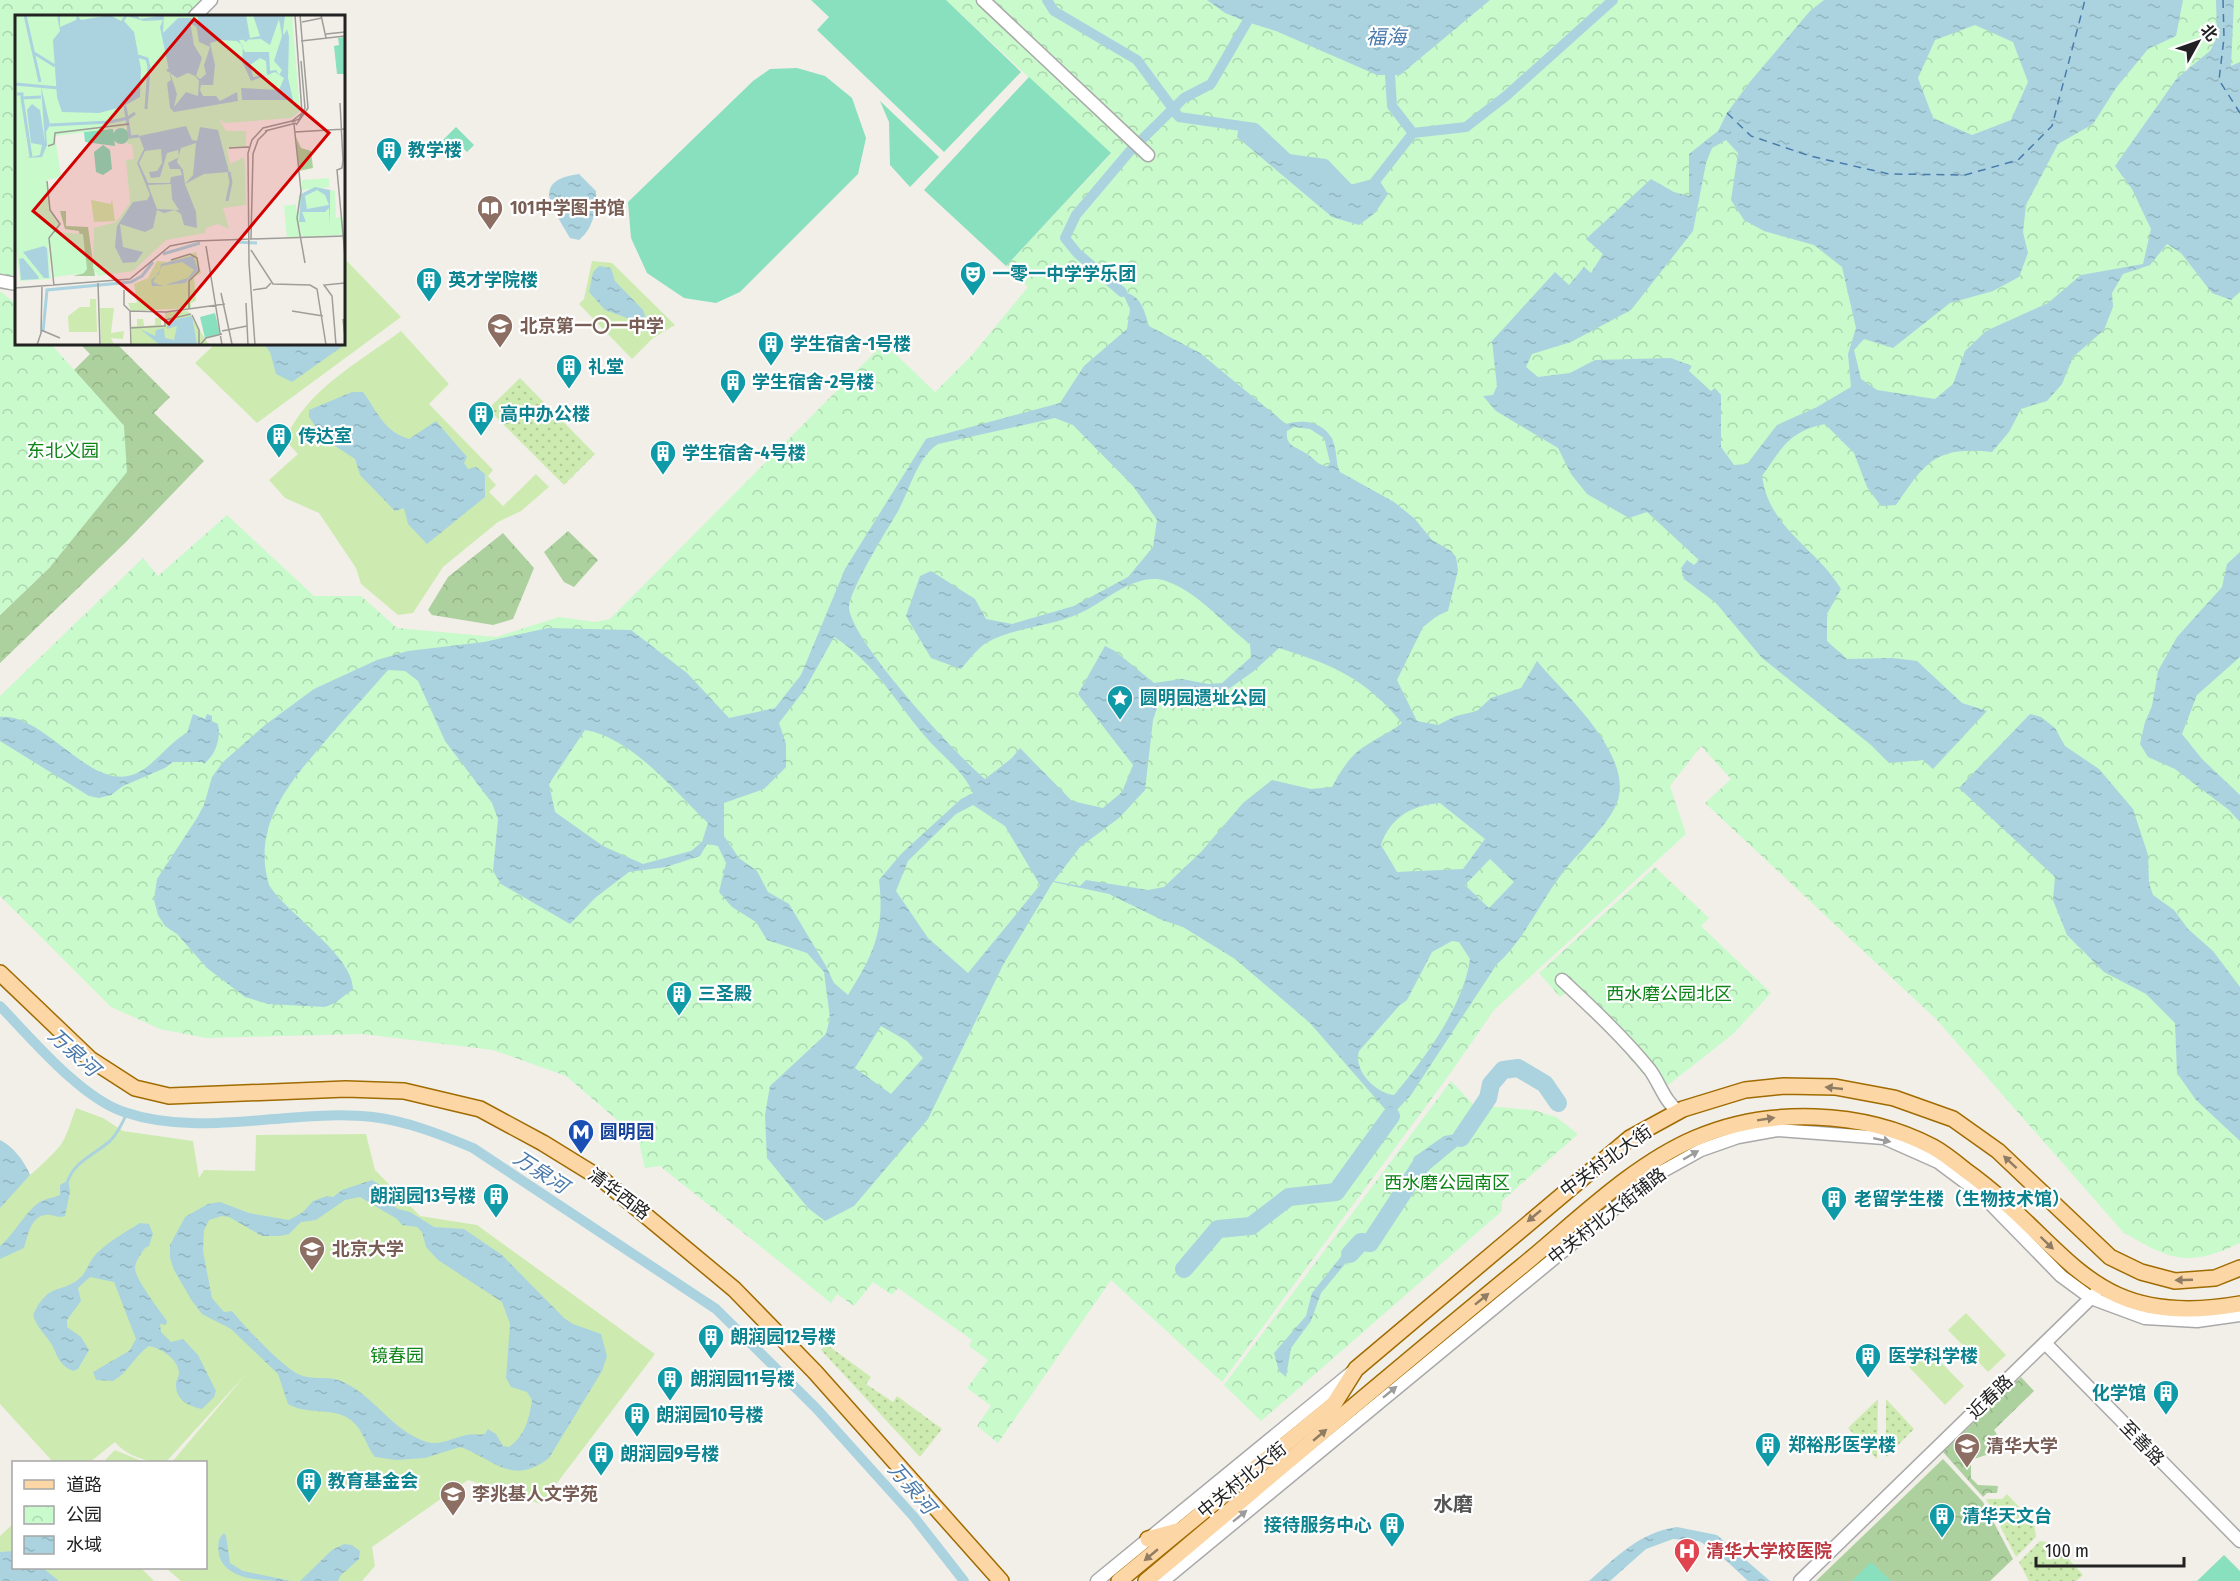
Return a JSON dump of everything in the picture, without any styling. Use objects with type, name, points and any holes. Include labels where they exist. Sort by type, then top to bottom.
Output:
[{"type":"main road","name":"清华西路","points":[[0,973],[90,1059],[135,1088],[169,1096],[346,1089],[404,1091],[480,1109],[543,1143],[603,1180],[734,1290],[820,1377],[1001,1581]]},
{"type":"main road","name":"中关村北大街","points":[[1119,1581],[1334,1404],[1356,1369],[1630,1138],[1678,1111],[1745,1090],[1784,1086],[1835,1087],[1894,1098],[1953,1119],[1998,1151],[2110,1257],[2141,1272],[2175,1281],[2215,1278],[2240,1268]]},
{"type":"main road","name":"中关村北大街","points":[[1146,1581],[1437,1336],[1647,1164],[1696,1138],[1730,1126],[1773,1118],[1832,1118],[1888,1129],[1934,1147],[1983,1182],[2096,1293],[2147,1307],[2193,1311],[2240,1304]]},
{"type":"main road","points":[[1148,1539],[1182,1529]]},
{"type":"street","points":[[196,15],[211,0]]},
{"type":"street","points":[[983,0],[1148,155]]},
{"type":"street","points":[[0,281],[15,284]]},
{"type":"street","points":[[1562,980],[1648,1069],[1665,1091],[1669,1104],[1678,1111]]},
{"type":"street","name":"中关村北大街辅路","points":[[1163,1581],[1654,1176],[1701,1149],[1738,1137],[1777,1130],[1884,1138],[1938,1162],[1981,1194],[2061,1275],[2145,1318],[2197,1321],[2240,1315]]},
{"type":"street","name":"近春路","points":[[1800,1581],[2096,1293]]},
{"type":"street","name":"至善路","points":[[2045,1343],[2240,1541]]},
{"type":"street","points":[[1097,1581],[1356,1369]]},
{"type":"green space","points":[[0,0],[209,0],[195,15],[15,15],[15,284],[0,281]]},
{"type":"green space","points":[[811,0],[946,0],[1021,72],[944,152],[817,30],[829,17]]},
{"type":"green space","name":"圆明园遗址公园","points":[[946,0],[2240,0],[2240,1243],[2206,1256],[2180,1257],[2154,1249],[2123,1232],[1936,1019],[1705,803],[1731,779],[1701,746],[1670,786],[1686,834],[1494,1010],[1452,1071],[1222,1382],[1111,1280],[998,1443],[977,1426],[991,1406],[967,1388],[988,1360],[969,1346],[972,1340],[898,1288],[892,1295],[873,1282],[854,1306],[837,1294],[831,1303],[660,1166],[645,1168],[638,1138],[566,1076],[493,1050],[362,1034],[206,1038],[160,1029],[111,1007],[0,896],[0,696],[143,558],[158,576],[227,515],[314,596],[361,596],[397,628],[496,637],[559,617],[595,622],[610,619],[884,343],[935,392],[972,355],[1028,287],[1006,266],[1111,154]]},
{"type":"green space","points":[[797,68],[825,76],[852,98],[866,138],[858,174],[740,292],[716,303],[684,298],[647,273],[631,238],[628,202],[753,81],[770,69]]},
{"type":"green space","points":[[1029,77],[1111,153],[1006,266],[924,190]]},
{"type":"green space","points":[[880,101],[939,157],[910,187],[890,165],[889,122]]},
{"type":"green space","points":[[456,127],[474,145],[467,152],[455,140],[444,151],[438,145]]},
{"type":"green space","points":[[345,259],[401,317],[257,423],[195,363],[214,345],[345,345]]},
{"type":"green space","points":[[592,261],[612,263],[675,325],[653,338],[632,359],[579,304],[584,299]]},
{"type":"green space","name":"东北义园","points":[[0,291],[15,303],[15,345],[52,345],[124,426],[127,472],[50,567],[0,615]]},
{"type":"green space","points":[[401,331],[449,384],[429,404],[493,470],[488,476],[496,485],[489,492],[503,506],[536,474],[549,487],[521,511],[498,522],[443,567],[413,613],[398,615],[361,584],[356,568],[319,513],[285,498],[269,480],[298,454],[285,440],[306,406],[335,378]]},
{"type":"green space","points":[[81,345],[118,345],[170,397],[154,413],[204,461],[126,542],[0,663],[0,615],[50,567],[124,426],[74,370],[90,354]]},
{"type":"green space","points":[[520,378],[595,454],[564,485],[488,409]]},
{"type":"green space","points":[[568,531],[598,560],[574,587],[564,582],[544,552]]},
{"type":"green space","points":[[503,533],[534,568],[513,619],[493,625],[432,615],[428,610],[448,577]]},
{"type":"green space","name":"西水磨公园北区","points":[[1655,867],[1709,918],[1701,926],[1771,993],[1733,1034],[1659,1092],[1570,990],[1560,997],[1539,973]]},
{"type":"green space","name":"西水磨公园南区","points":[[1451,1081],[1474,1105],[1533,1110],[1556,1117],[1578,1134],[1502,1201],[1502,1211],[1261,1421],[1224,1385]]},
{"type":"green space","name":"镜春园","points":[[76,1108],[103,1118],[123,1131],[193,1141],[199,1178],[204,1170],[255,1171],[256,1135],[366,1134],[375,1170],[420,1216],[477,1225],[655,1354],[541,1504],[468,1480],[372,1547],[375,1566],[362,1581],[181,1581],[167,1569],[207,1569],[207,1461],[173,1461],[246,1374],[167,1461],[138,1458],[115,1442],[91,1461],[52,1461],[0,1404],[0,1201],[59,1147],[67,1134]]},
{"type":"green space","points":[[1966,1313],[2006,1355],[1988,1372],[1948,1330]]},
{"type":"green space","points":[[826,1344],[871,1377],[866,1384],[893,1402],[897,1396],[942,1429],[920,1457],[821,1350]]},
{"type":"green space","points":[[1928,1349],[1964,1386],[1945,1405],[1909,1367]]},
{"type":"green space","points":[[2021,1377],[2034,1391],[1994,1430],[2003,1443],[1986,1455],[1971,1460],[1971,1478],[1978,1485],[1998,1486],[1997,1493],[1987,1493],[1983,1497],[1943,1452]]},
{"type":"green space","points":[[1878,1399],[1877,1459],[1848,1428]]},
{"type":"green space","points":[[1886,1399],[1914,1429],[1886,1457]]},
{"type":"green space","points":[[115,1450],[142,1461],[104,1461]]},
{"type":"green space","points":[[1943,1459],[1983,1502],[2013,1559],[1990,1581],[1816,1581]]},
{"type":"green space","points":[[2007,1494],[2034,1523],[2036,1537],[2016,1557],[1986,1499],[2002,1499]]},
{"type":"green space","points":[[12,1525],[12,1569],[142,1569],[154,1581],[0,1581],[0,1536]]},
{"type":"green space","points":[[2040,1541],[2055,1544],[2083,1575],[2076,1581],[2029,1581],[2019,1562]]},
{"type":"green space","points":[[2224,1555],[2240,1571],[2240,1581],[2197,1581]]},
{"type":"green space","points":[[1871,1562],[1891,1581],[1852,1581]]},
{"type":"water","name":"福海","points":[[1207,0],[1490,0],[1400,75],[1377,75],[1276,31],[1225,13]]},
{"type":"water","points":[[1824,0],[2183,0],[2176,36],[2148,49],[2116,88],[2093,124],[2058,144],[2026,205],[2023,232],[2028,253],[2019,277],[1993,291],[1950,303],[1893,348],[1864,339],[1854,350],[1861,379],[1877,390],[1935,399],[1953,384],[1965,351],[1986,331],[2048,303],[2081,275],[2143,264],[2151,229],[2132,189],[2115,166],[2177,78],[2210,51],[2217,37],[2216,0],[2234,0],[2231,66],[2240,62],[2240,292],[2231,300],[2212,293],[2181,253],[2167,244],[2150,265],[2123,274],[2112,293],[2113,307],[2104,330],[2073,357],[2062,384],[2047,401],[2021,409],[2009,432],[1992,452],[1958,452],[1934,460],[1916,477],[1896,505],[1881,506],[1867,487],[1854,453],[1825,424],[1795,436],[1781,449],[1762,476],[1766,494],[1783,524],[1831,574],[1841,589],[1827,614],[1827,641],[1847,659],[1893,658],[1917,661],[1962,703],[1987,711],[1933,769],[1923,760],[1889,763],[1871,745],[1762,658],[1716,603],[1684,579],[1681,568],[1687,560],[1694,565],[1699,560],[1647,512],[1629,518],[1587,494],[1571,474],[1558,448],[1496,411],[1483,396],[1493,395],[1497,386],[1492,341],[1555,272],[1569,285],[1584,267],[1591,273],[1603,254],[1586,239],[1651,179],[1674,192],[1689,196],[1689,154],[1718,131],[1727,113],[1749,83],[1810,11]],"holes":[[[1975,25],[2013,42],[2028,82],[2011,120],[1972,135],[1933,118],[1918,78],[1935,40]],[[1726,140],[1738,153],[1731,200],[1744,220],[1764,231],[1814,245],[1842,267],[1856,328],[1848,354],[1851,387],[1817,407],[1777,425],[1747,464],[1734,465],[1721,447],[1721,395],[1715,388],[1711,391],[1689,371],[1692,366],[1671,358],[1595,360],[1570,373],[1538,377],[1526,367],[1532,354],[1571,342],[1631,310],[1693,231],[1706,163],[1712,148]]]},
{"type":"water","points":[[1239,126],[1255,128],[1288,159],[1325,164],[1350,190],[1373,184],[1378,178],[1388,194],[1375,213],[1359,225],[1332,217],[1237,137]]},
{"type":"water","points":[[579,174],[596,191],[596,198],[591,224],[579,240],[570,238],[553,207],[550,190],[554,183],[563,178]]},
{"type":"water","points":[[599,266],[611,268],[615,281],[643,310],[645,316],[642,329],[634,332],[627,318],[605,310],[589,292],[593,272]]},
{"type":"water","points":[[1122,292],[1138,299],[1149,326],[1200,353],[1286,424],[1302,422],[1323,428],[1332,440],[1340,472],[1394,502],[1415,519],[1432,540],[1451,551],[1456,557],[1458,570],[1448,611],[1423,627],[1397,680],[1417,721],[1438,725],[1456,716],[1477,711],[1491,698],[1521,688],[1537,661],[1594,726],[1616,765],[1620,784],[1617,803],[1612,812],[1553,886],[1523,933],[1497,964],[1411,1095],[1391,1116],[1310,1023],[1235,959],[1183,927],[1162,920],[1109,894],[1053,882],[1003,965],[928,1119],[854,1206],[825,1221],[808,1208],[767,1158],[765,1115],[770,1086],[826,1034],[830,1018],[824,972],[807,953],[767,940],[756,922],[732,907],[719,892],[726,863],[718,846],[707,844],[700,856],[666,867],[629,872],[595,898],[570,924],[501,884],[493,871],[498,819],[492,803],[445,741],[418,681],[405,671],[388,670],[300,771],[278,805],[265,842],[265,863],[269,885],[342,962],[350,976],[353,989],[335,1003],[325,1007],[268,1004],[245,997],[207,968],[177,934],[165,926],[158,915],[154,900],[157,879],[197,818],[204,805],[212,777],[223,762],[265,725],[314,689],[377,660],[408,651],[484,642],[548,628],[631,630],[687,673],[729,718],[775,708],[801,675],[845,569],[926,439],[1060,403],[1084,366],[1127,329],[1130,309]],"holes":[[[1055,418],[1073,425],[1133,486],[1157,520],[1153,547],[1128,577],[1074,606],[1012,624],[986,619],[975,599],[931,571],[920,576],[906,616],[931,658],[961,669],[986,643],[1020,630],[1078,614],[1132,584],[1154,579],[1166,581],[1190,593],[1250,644],[1251,657],[1222,683],[1208,684],[1182,679],[1154,683],[1115,651],[1105,646],[1078,694],[1133,765],[1122,792],[1103,808],[1072,801],[1020,748],[1012,758],[985,779],[971,767],[906,696],[884,669],[853,621],[849,606],[856,586],[897,513],[919,466],[930,450],[938,444]],[[1294,427],[1310,429],[1324,438],[1330,462],[1328,466],[1319,464],[1292,446],[1287,431]],[[834,637],[875,673],[931,743],[960,772],[973,793],[961,799],[902,853],[879,880],[880,913],[876,941],[865,967],[848,995],[834,983],[789,904],[768,892],[757,871],[739,858],[724,836],[724,803],[764,789],[786,767],[786,744],[779,723],[805,689]],[[1279,648],[1332,667],[1347,675],[1375,695],[1402,723],[1357,752],[1343,768],[1332,787],[1311,789],[1272,780],[1243,803],[1201,852],[1164,887],[1148,890],[1086,880],[1080,886],[1054,881],[1080,847],[1119,818],[1145,790],[1153,720],[1160,699],[1194,689],[1217,697],[1254,671]],[[585,730],[620,743],[636,755],[708,823],[702,842],[691,851],[643,864],[603,846],[555,812],[549,784]],[[1440,803],[1485,839],[1463,869],[1397,872],[1381,845],[1390,827],[1397,820],[1421,806]],[[973,805],[1005,826],[1040,885],[968,973],[928,938],[896,891],[908,861],[956,814]],[[1490,859],[1514,882],[1489,908],[1465,885]],[[1452,941],[1459,942],[1470,959],[1460,995],[1430,1049],[1394,1095],[1373,1085],[1363,1073],[1358,1059],[1359,1051],[1407,1000],[1432,952]],[[881,1026],[907,1041],[923,1058],[891,1094],[855,1068]]]},
{"type":"water","points":[[265,345],[343,346],[292,382],[276,374],[270,352]]},
{"type":"water","points":[[352,392],[363,392],[387,426],[400,436],[409,439],[436,421],[467,457],[464,463],[468,469],[476,467],[485,474],[485,497],[427,544],[408,524],[404,508],[395,511],[360,475],[355,459],[323,438],[309,417],[309,410]]},
{"type":"water","points":[[2240,552],[2240,657],[2197,695],[2182,734],[2202,759],[2240,795],[2240,822],[2229,810],[2175,769],[2148,757],[2140,744],[2145,722],[2152,706],[2158,671],[2177,637],[2222,587],[2227,564]]},
{"type":"water","points":[[193,714],[205,719],[207,714],[212,716],[212,721],[218,724],[217,746],[212,756],[204,764],[202,762],[173,762],[165,768],[123,786],[111,795],[99,798],[89,796],[0,741],[0,717],[17,719],[34,727],[86,764],[103,773],[120,777],[144,769],[187,733]]},
{"type":"water","points":[[2030,714],[2041,717],[2055,728],[2065,746],[2099,769],[2133,809],[2148,855],[2149,883],[2153,895],[2174,910],[2188,929],[2213,951],[2240,987],[2240,1141],[2196,1100],[2177,1073],[2175,1023],[2146,994],[2104,972],[2067,935],[2053,900],[2055,877],[1959,788]]},
{"type":"water","points":[[1473,1117],[1478,1119],[1464,1141],[1406,1189],[1404,1201],[1368,1246],[1360,1246],[1321,1293],[1311,1321],[1291,1348],[1286,1377],[1279,1371],[1274,1353],[1306,1316],[1312,1293],[1355,1239],[1369,1235],[1389,1211],[1397,1184],[1410,1171],[1414,1157],[1444,1136],[1456,1134]]},
{"type":"water","points":[[0,1140],[18,1155],[30,1175],[0,1208]]},
{"type":"water","points":[[372,1180],[390,1191],[394,1206],[398,1209],[410,1212],[434,1227],[464,1229],[502,1255],[564,1318],[573,1324],[601,1334],[607,1356],[602,1371],[549,1458],[524,1470],[513,1470],[503,1468],[460,1447],[425,1458],[396,1460],[375,1457],[359,1429],[345,1416],[304,1410],[288,1404],[278,1374],[231,1329],[202,1314],[192,1301],[174,1270],[170,1258],[170,1245],[185,1217],[208,1204],[220,1202],[249,1213],[289,1220],[303,1212],[313,1201],[327,1196],[333,1197],[342,1190]],"holes":[[[360,1197],[397,1219],[402,1225],[417,1227],[422,1232],[426,1247],[438,1260],[502,1302],[510,1324],[506,1378],[511,1387],[527,1392],[532,1400],[525,1427],[519,1438],[509,1447],[503,1446],[496,1434],[488,1429],[485,1434],[469,1434],[437,1443],[416,1438],[346,1383],[331,1378],[312,1378],[291,1370],[232,1311],[224,1312],[212,1298],[203,1251],[204,1230],[209,1220],[222,1216],[229,1217],[262,1236],[280,1236],[289,1234],[301,1222],[316,1220],[345,1200]]]},
{"type":"water","points":[[65,1182],[69,1184],[70,1192],[65,1216],[38,1217],[31,1226],[24,1248],[0,1259],[0,1246],[27,1214],[37,1204],[60,1195],[60,1185]]},
{"type":"water","points":[[140,1223],[149,1224],[153,1234],[149,1246],[145,1248],[136,1263],[136,1273],[167,1321],[166,1325],[160,1324],[161,1332],[171,1342],[183,1339],[198,1355],[216,1391],[214,1397],[202,1409],[188,1405],[181,1399],[176,1382],[178,1368],[172,1358],[153,1347],[149,1346],[144,1350],[113,1381],[96,1380],[93,1372],[129,1351],[136,1339],[114,1282],[90,1277],[78,1288],[81,1301],[67,1320],[67,1327],[81,1337],[89,1350],[78,1369],[73,1371],[62,1363],[33,1315],[45,1297],[75,1282],[82,1276],[98,1252]]},
{"type":"water","points":[[1677,1527],[1717,1535],[1770,1581],[1748,1581],[1718,1553],[1699,1541],[1673,1539],[1646,1549],[1610,1581],[1589,1581],[1640,1540],[1651,1534]]},
{"type":"water","points":[[224,1533],[230,1563],[243,1571],[291,1581],[258,1580],[229,1570],[219,1555],[219,1540]]},
{"type":"water","points":[[344,1544],[352,1545],[360,1551],[359,1559],[340,1576],[338,1581],[300,1581],[332,1550]]},
{"type":"water","points":[[12,1551],[12,1569],[44,1569],[59,1581],[0,1581],[0,1552]]},
{"type":"waterway","points":[[1047,0],[1054,11],[1137,60],[1179,117],[1255,128],[1288,159],[1325,164],[1350,190],[1373,184],[1413,133],[1466,127],[1506,96],[1613,0]]},
{"type":"waterway","points":[[1122,292],[1077,253],[1065,238],[1076,215],[1130,151],[1184,98],[1211,84],[1247,22]]},
{"type":"waterway","points":[[1390,75],[1392,106],[1413,133]]},
{"type":"waterway","name":"万泉河","points":[[0,1006],[74,1081],[108,1105],[124,1112],[154,1120],[185,1123],[342,1115],[373,1117],[411,1125],[473,1148],[716,1309],[816,1408],[914,1517],[964,1581]]},
{"type":"waterway","points":[[1461,1138],[1488,1098],[1491,1084],[1503,1070],[1518,1068],[1545,1084],[1558,1103]]},
{"type":"waterway","points":[[67,1183],[79,1164],[113,1138],[127,1113]]},
{"type":"waterway","points":[[1184,1269],[1218,1229],[1251,1226],[1289,1197],[1336,1192],[1391,1116]]},
{"type":"waterway","points":[[1350,1254],[1361,1242],[1370,1243],[1421,1165]]},
{"type":"ferry route","points":[[1727,113],[1751,136],[1810,156],[1889,174],[1965,175],[2018,160],[2052,126],[2085,0]]},
{"type":"ferry route","points":[[2223,0],[2224,38],[2219,80],[2240,113]]},
{"type":"place","name":"教学楼","points":[[389,173]]},
{"type":"place","name":"101中学图书馆","points":[[490,231]]},
{"type":"place","name":"一零一中学学乐团","points":[[973,297]]},
{"type":"place","name":"英才学院楼","points":[[429,303]]},
{"type":"place","name":"北京第一〇一中学","points":[[500,349]]},
{"type":"place","name":"学生宿舍-1号楼","points":[[771,367]]},
{"type":"place","name":"礼堂","points":[[569,390]]},
{"type":"place","name":"学生宿舍-2号楼","points":[[733,405]]},
{"type":"place","name":"高中办公楼","points":[[481,437]]},
{"type":"place","name":"传达室","points":[[279,459]]},
{"type":"place","name":"学生宿舍-4号楼","points":[[663,476]]},
{"type":"place","name":"圆明园遗址公园","points":[[1120,721]]},
{"type":"place","name":"三圣殿","points":[[679,1017]]},
{"type":"place","name":"圆明园","points":[[581,1155]]},
{"type":"place","name":"朗润园13号楼","points":[[496,1219]]},
{"type":"place","name":"老留学生楼（生物技术馆）","points":[[1834,1222]]},
{"type":"place","name":"北京大学","points":[[312,1272]]},
{"type":"place","name":"朗润园12号楼","points":[[711,1360]]},
{"type":"place","name":"医学科学楼","points":[[1868,1379]]},
{"type":"place","name":"朗润园11号楼","points":[[670,1402]]},
{"type":"place","name":"化学馆","points":[[2166,1416]]},
{"type":"place","name":"朗润园10号楼","points":[[637,1438]]},
{"type":"place","name":"郑裕彤医学楼","points":[[1768,1468]]},
{"type":"place","name":"清华大学","points":[[1967,1469]]},
{"type":"place","name":"朗润园9号楼","points":[[601,1477]]},
{"type":"place","name":"教育基金会","points":[[309,1504]]},
{"type":"place","name":"李兆基人文学苑","points":[[453,1517]]},
{"type":"place","name":"清华天文台","points":[[1942,1539]]},
{"type":"place","name":"接待服务中心","points":[[1392,1548]]},
{"type":"place","name":"清华大学校医院","points":[[1687,1574]]},
{"type":"district","name":"水磨","points":[[1453,1504]]}]
